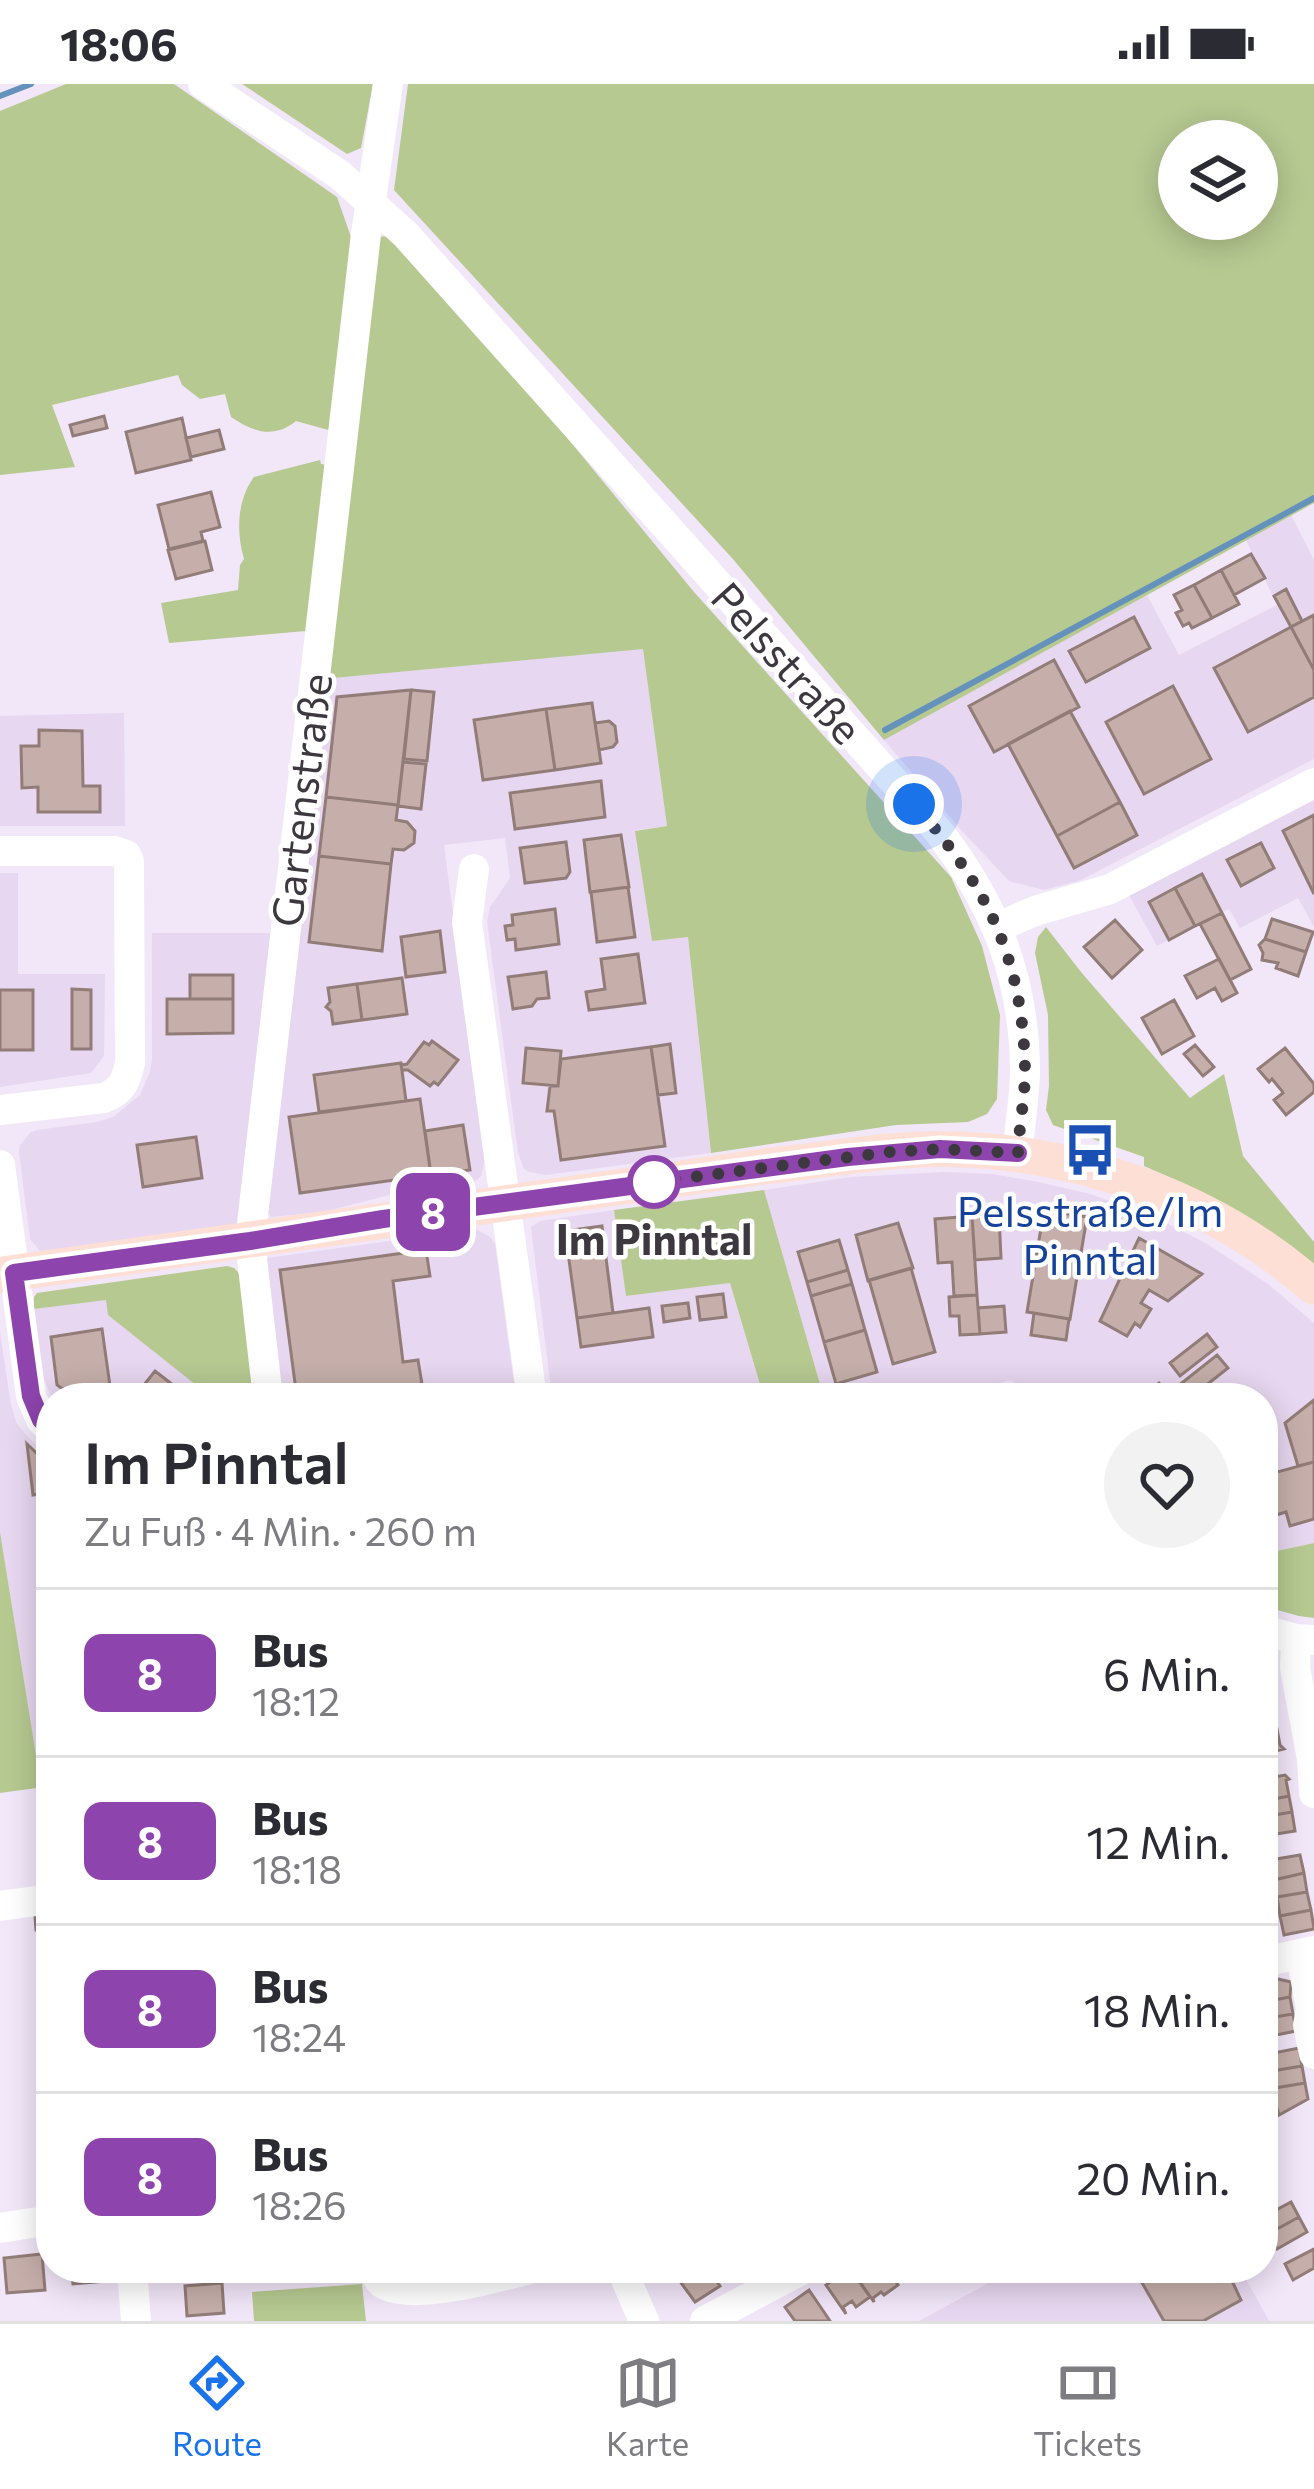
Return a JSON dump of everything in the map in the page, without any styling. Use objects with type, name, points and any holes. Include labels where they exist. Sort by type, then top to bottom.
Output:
[{"type":"main road","points":[[7,1274],[505,1202],[940,1149],[1018,1153],[1088,1167],[1150,1189],[1221,1222],[1314,1287]]},
{"type":"street","name":"Pelsstraße","points":[[203,84],[340,175],[406,235],[965,866],[998,927],[1022,1015],[1025,1075],[1018,1153]]},
{"type":"street","name":"Gartenstraße","points":[[266,1383],[250,1241],[338,468],[388,84]]},
{"type":"street","points":[[998,927],[1110,889],[1314,783]]},
{"type":"street","points":[[0,851],[114,850],[126,855],[130,1063],[122,1087],[114,1094],[0,1110]]},
{"type":"street","points":[[474,869],[467,922],[530,1383]]},
{"type":"street","points":[[0,1166],[7,1274],[36,1408]]},
{"type":"street","points":[[1305,1640],[1295,1668],[1313,1759],[1314,1792]]},
{"type":"street","points":[[0,1906],[36,1901]]},
{"type":"street","points":[[1278,1958],[1308,1953],[1308,2025],[1314,2054]]},
{"type":"street","points":[[0,2228],[36,2222]]},
{"type":"street","points":[[134,2283],[136,2321]]},
{"type":"street","points":[[382,2283],[424,2290],[472,2283]]},
{"type":"street","points":[[628,2283],[644,2321]]},
{"type":"street","points":[[705,2321],[749,2283]]},
{"type":"shaded area","points":[[1291,515],[1314,560],[1314,759],[1081,880],[1044,890],[1009,881],[884,740],[1147,595],[1179,655],[1277,605],[1246,540]]},
{"type":"shaded area","points":[[643,648],[667,826],[636,830],[652,941],[688,936],[711,1153],[546,1175],[524,1169],[487,921],[490,907],[510,878],[505,838],[444,845],[485,1159],[481,1176],[471,1185],[271,1217],[266,1210],[323,679]]},
{"type":"shaded area","points":[[124,713],[125,826],[0,826],[0,716]]},
{"type":"shaded area","points":[[1314,798],[1314,927],[1298,898],[1240,928],[1229,909],[1157,946],[1129,895]]},
{"type":"shaded area","points":[[0,873],[18,873],[18,974],[105,974],[104,1056],[91,1073],[0,1087]]},
{"type":"shaded area","points":[[152,933],[272,933],[243,1214],[234,1228],[41,1252],[30,1239],[20,1145],[37,1130],[113,1117],[140,1095],[152,1060]]},
{"type":"shaded area","points":[[993,1174],[1090,1194],[1153,1216],[1268,1284],[1314,1323],[1314,1543],[1278,1551],[1278,1383],[820,1383],[764,1190],[851,1177]]},
{"type":"shaded area","points":[[614,1210],[626,1296],[730,1283],[760,1383],[550,1383],[531,1227],[540,1221]]},
{"type":"shaded area","points":[[476,1229],[495,1244],[514,1383],[280,1383],[267,1258]]},
{"type":"shaded area","points":[[106,1299],[245,1383],[45,1383],[34,1309]]},
{"type":"shaded area","points":[[0,1332],[17,1424],[36,1444],[36,1756],[0,1532]]},
{"type":"shaded area","points":[[989,2283],[1248,2283],[1269,2321],[919,2321]]},
{"type":"green space","points":[[66,84],[174,84],[337,197],[351,237],[332,431],[296,421],[272,432],[255,430],[231,417],[225,394],[200,399],[182,385],[178,375],[52,405],[75,467],[0,475],[0,111]]},
{"type":"green space","points":[[242,84],[373,84],[361,148],[347,154]]},
{"type":"green space","points":[[408,84],[1314,84],[1314,503],[884,740],[732,558],[394,190]]},
{"type":"green space","points":[[388,236],[509,367],[694,592],[951,877],[982,946],[1000,1015],[997,1099],[987,1114],[968,1122],[896,1125],[711,1153],[688,937],[652,941],[635,831],[667,826],[643,649],[323,679],[378,237]]},
{"type":"green space","points":[[320,460],[327,465],[306,631],[169,643],[161,603],[238,590],[244,559],[240,517],[254,477]]},
{"type":"green space","points":[[1046,927],[1190,1098],[1224,1074],[1243,1156],[1314,1242],[1314,1267],[1189,1186],[1144,1166],[1144,1157],[1053,1125],[1046,1110],[1048,1015],[1035,953]]},
{"type":"green space","points":[[764,1190],[820,1383],[760,1383],[730,1283],[626,1296],[614,1210]]},
{"type":"green space","points":[[234,1268],[241,1275],[256,1383],[193,1383],[108,1315],[106,1300],[34,1309],[37,1293]]},
{"type":"green space","points":[[0,1532],[36,1755],[36,1788],[0,1793]]},
{"type":"green space","points":[[1314,1543],[1314,1618],[1278,1610],[1278,1551]]},
{"type":"green space","points":[[362,2284],[366,2321],[254,2321],[252,2292]]},
{"type":"building","points":[[104,416],[107,428],[73,436],[70,425]]},
{"type":"building","points":[[182,418],[191,460],[136,473],[126,432]]},
{"type":"building","points":[[219,430],[224,449],[191,457],[186,438]]},
{"type":"building","points":[[211,492],[220,527],[201,532],[203,541],[169,549],[158,505]]},
{"type":"building","points":[[205,541],[212,570],[176,579],[168,550]]},
{"type":"building","points":[[1251,554],[1265,578],[1234,595],[1221,570]]},
{"type":"building","points":[[1221,570],[1239,604],[1212,618],[1194,585]]},
{"type":"building","points":[[1194,585],[1212,618],[1192,628],[1189,623],[1183,626],[1174,595]]},
{"type":"building","points":[[1286,589],[1302,621],[1291,627],[1274,596]]},
{"type":"building","points":[[1314,615],[1314,670],[1291,627]]},
{"type":"building","points":[[1134,617],[1150,648],[1086,682],[1069,651]]},
{"type":"building","points":[[1291,627],[1314,670],[1314,697],[1248,732],[1214,668]]},
{"type":"building","points":[[1054,660],[1079,707],[994,752],[969,706]]},
{"type":"building","points":[[1173,686],[1211,759],[1144,794],[1106,722]]},
{"type":"building","points":[[411,690],[398,805],[326,797],[337,697]]},
{"type":"building","points":[[411,690],[434,692],[427,761],[404,759]]},
{"type":"building","points":[[592,703],[601,763],[555,770],[546,709]]},
{"type":"building","points":[[546,709],[555,770],[483,780],[474,720]]},
{"type":"building","points":[[1070,711],[1120,802],[1057,836],[1008,744]]},
{"type":"building","points":[[609,721],[615,726],[617,742],[599,750],[595,723]]},
{"type":"building","points":[[39,730],[82,731],[83,786],[100,786],[100,812],[38,812],[38,787],[22,788],[21,746],[39,746]]},
{"type":"building","points":[[403,762],[426,764],[421,809],[398,806]]},
{"type":"building","points":[[601,781],[605,817],[515,829],[510,793]]},
{"type":"building","points":[[326,797],[398,805],[396,820],[407,822],[415,831],[414,843],[404,850],[393,849],[391,864],[319,856]]},
{"type":"building","points":[[1120,802],[1137,835],[1074,868],[1057,836]]},
{"type":"building","points":[[1314,815],[1314,894],[1283,831]]},
{"type":"building","points":[[621,835],[629,887],[590,892],[584,840]]},
{"type":"building","points":[[566,842],[570,872],[566,878],[525,883],[520,848]]},
{"type":"building","points":[[1261,843],[1274,868],[1241,886],[1227,860]]},
{"type":"building","points":[[319,856],[391,864],[382,951],[309,942]]},
{"type":"building","points":[[1202,874],[1222,913],[1195,926],[1175,888]]},
{"type":"building","points":[[628,887],[635,937],[597,942],[591,892]]},
{"type":"building","points":[[1175,888],[1195,926],[1169,940],[1149,902]]},
{"type":"building","points":[[555,909],[559,944],[516,950],[515,939],[507,940],[505,926],[513,925],[512,915]]},
{"type":"building","points":[[1222,913],[1251,969],[1230,980],[1200,924]]},
{"type":"building","points":[[1272,919],[1313,932],[1306,952],[1265,939]]},
{"type":"building","points":[[1115,920],[1142,950],[1112,978],[1084,947]]},
{"type":"building","points":[[440,931],[445,972],[406,977],[401,937]]},
{"type":"building","points":[[1265,939],[1306,952],[1298,976],[1276,968],[1278,963],[1262,960],[1259,945]]},
{"type":"building","points":[[638,954],[645,1003],[589,1010],[586,992],[605,989],[601,959]]},
{"type":"building","points":[[1219,959],[1237,993],[1222,1001],[1215,988],[1197,998],[1185,976]]},
{"type":"building","points":[[546,972],[549,998],[513,1009],[508,977]]},
{"type":"building","points":[[190,975],[233,975],[233,999],[190,999]]},
{"type":"building","points":[[402,978],[407,1014],[362,1020],[357,984]]},
{"type":"building","points":[[357,984],[362,1020],[333,1024],[326,1007],[328,988]]},
{"type":"building","points":[[72,989],[91,990],[91,1049],[72,1049]]},
{"type":"building","points":[[0,990],[33,990],[33,1050],[0,1050]]},
{"type":"building","points":[[167,999],[233,999],[233,1033],[167,1034]]},
{"type":"building","points":[[1174,1000],[1194,1036],[1162,1054],[1142,1018]]},
{"type":"building","points":[[432,1041],[458,1060],[438,1085],[430,1086],[401,1065],[424,1042]]},
{"type":"building","points":[[670,1044],[676,1093],[658,1095],[651,1047]]},
{"type":"building","points":[[1195,1045],[1214,1067],[1203,1076],[1184,1054]]},
{"type":"building","points":[[651,1047],[665,1146],[561,1160],[554,1111],[547,1111],[550,1086],[558,1086],[561,1059]]},
{"type":"building","points":[[526,1048],[561,1051],[558,1086],[523,1083]]},
{"type":"building","points":[[1285,1048],[1314,1084],[1314,1092],[1286,1115],[1274,1100],[1282,1091],[1258,1069]]},
{"type":"building","points":[[401,1063],[406,1101],[319,1112],[314,1075]]},
{"type":"building","points":[[420,1099],[431,1175],[300,1193],[289,1117]]},
{"type":"building","points":[[463,1125],[470,1170],[431,1175],[425,1131]]},
{"type":"building","points":[[196,1137],[202,1178],[143,1187],[137,1145]]},
{"type":"building","points":[[1044,1210],[1087,1217],[1070,1319],[1027,1312]]},
{"type":"building","points":[[999,1215],[1001,1258],[975,1260],[972,1216]]},
{"type":"building","points":[[972,1216],[977,1295],[954,1296],[952,1262],[938,1263],[935,1219]]},
{"type":"building","points":[[898,1223],[913,1268],[868,1281],[856,1235]]},
{"type":"building","points":[[602,1226],[613,1313],[577,1318],[565,1231]]},
{"type":"building","points":[[1139,1238],[1202,1274],[1168,1301],[1149,1290],[1141,1303],[1151,1309],[1140,1327],[1135,1323],[1127,1336],[1100,1321]]},
{"type":"building","points":[[839,1240],[848,1270],[807,1282],[798,1252]]},
{"type":"building","points":[[426,1250],[430,1276],[393,1281],[403,1362],[418,1360],[422,1383],[295,1383],[280,1270]]},
{"type":"building","points":[[911,1268],[935,1352],[893,1364],[869,1280]]},
{"type":"building","points":[[848,1270],[852,1284],[811,1296],[807,1282]]},
{"type":"building","points":[[852,1284],[865,1330],[824,1342],[811,1296]]},
{"type":"building","points":[[723,1294],[726,1317],[700,1320],[697,1297]]},
{"type":"building","points":[[977,1295],[980,1334],[960,1335],[959,1316],[950,1316],[949,1297]]},
{"type":"building","points":[[688,1303],[690,1318],[664,1322],[662,1306]]},
{"type":"building","points":[[1004,1306],[1006,1332],[980,1334],[978,1308]]},
{"type":"building","points":[[649,1308],[653,1337],[581,1347],[577,1318]]},
{"type":"building","points":[[1034,1313],[1069,1319],[1066,1340],[1031,1335]]},
{"type":"building","points":[[102,1329],[110,1383],[57,1383],[51,1337]]},
{"type":"building","points":[[865,1330],[877,1372],[836,1383],[824,1342]]},
{"type":"building","points":[[1207,1334],[1217,1347],[1180,1376],[1170,1363]]},
{"type":"building","points":[[1217,1355],[1228,1368],[1209,1383],[1182,1383]]},
{"type":"building","points":[[155,1371],[170,1383],[146,1383]]},
{"type":"building","points":[[1314,1400],[1314,1462],[1298,1466],[1285,1423]]},
{"type":"building","points":[[27,1444],[36,1453],[33,1495]]},
{"type":"building","points":[[1314,1462],[1314,1519],[1290,1526],[1286,1512],[1278,1514],[1278,1472]]},
{"type":"building","points":[[1278,1776],[1289,1779],[1289,1796],[1278,1798]]},
{"type":"building","points":[[1289,1796],[1292,1812],[1278,1814],[1278,1798]]},
{"type":"building","points":[[1292,1812],[1295,1831],[1278,1834],[1278,1814]]},
{"type":"building","points":[[1300,1855],[1304,1873],[1278,1879],[1278,1859]]},
{"type":"building","points":[[1304,1873],[1307,1892],[1278,1897],[1278,1879]]},
{"type":"building","points":[[1307,1892],[1311,1910],[1280,1916],[1278,1897]]},
{"type":"building","points":[[1311,1910],[1314,1929],[1284,1935],[1280,1916]]},
{"type":"building","points":[[1278,1979],[1291,1982],[1290,1997],[1278,1999]]},
{"type":"building","points":[[1290,1997],[1293,2014],[1278,2016],[1278,1999]]},
{"type":"building","points":[[1293,2014],[1296,2031],[1278,2035],[1278,2016]]},
{"type":"building","points":[[1299,2048],[1302,2066],[1278,2070],[1278,2052]]},
{"type":"building","points":[[1302,2066],[1305,2083],[1278,2088],[1278,2070]]},
{"type":"building","points":[[1305,2083],[1308,2099],[1279,2115],[1278,2087]]},
{"type":"building","points":[[1291,2202],[1299,2217],[1278,2229],[1278,2209]]},
{"type":"building","points":[[1299,2217],[1307,2232],[1278,2248],[1278,2229]]},
{"type":"building","points":[[1314,2249],[1314,2268],[1293,2280],[1285,2264]]},
{"type":"building","points":[[36,2255],[36,2283],[44,2283],[45,2290],[7,2293],[4,2258]]},
{"type":"building","points":[[222,2283],[224,2313],[187,2316],[185,2286]]},
{"type":"building","points":[[681,2283],[718,2283],[720,2286],[695,2302]]},
{"type":"building","points":[[860,2283],[870,2297],[856,2307],[852,2301],[843,2307],[846,2314],[826,2285]]},
{"type":"building","points":[[861,2283],[897,2283],[873,2298],[874,2302]]},
{"type":"building","points":[[1142,2283],[1233,2283],[1241,2300],[1203,2321],[1164,2321]]},
{"type":"building","points":[[809,2290],[830,2321],[795,2321],[785,2307]]},
{"type":"waterway","points":[[0,96],[31,84]]},
{"type":"waterway","points":[[885,730],[1314,498]]},
{"type":"bus line","name":"8","points":[[36,1410],[14,1273],[768,1166],[940,1149],[1018,1153]]},
{"type":"place","name":"Pelsstraße/Im Pinntal","points":[[1090,1150]]},
{"type":"place","name":"Im Pinntal","points":[[654,1182]]},
{"type":"route","points":[[654,1182],[889,1152],[1018,1153],[1025,1075],[1014,973],[998,927],[965,866],[914,804]]}]
